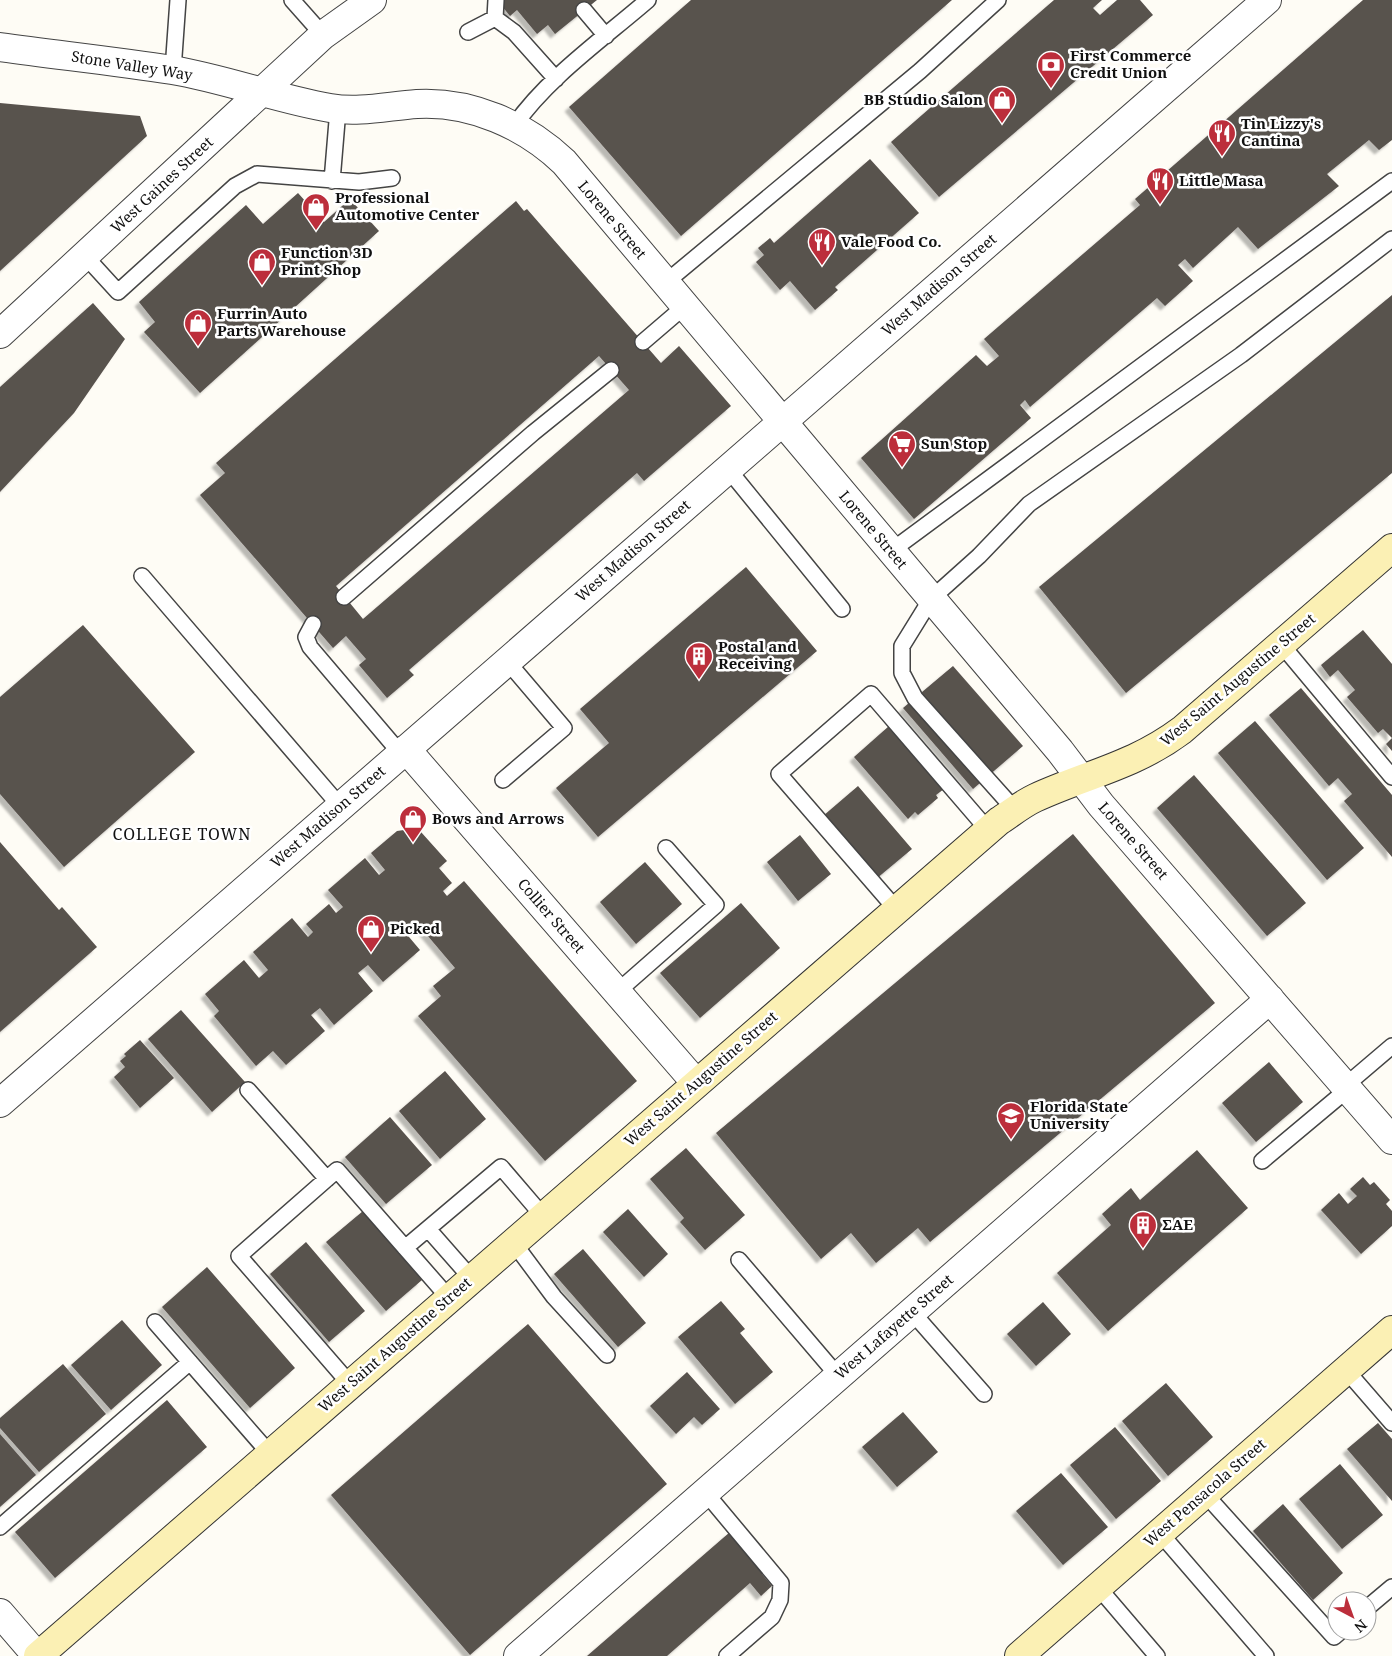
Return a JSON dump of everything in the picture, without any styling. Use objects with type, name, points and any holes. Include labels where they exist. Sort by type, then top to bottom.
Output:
[{"type":"main road","name":"West Saint Augustine Street","points":[[38,1656],[988,830],[1033,798],[1129,763],[1158,748],[1182,730],[1392,548]]},
{"type":"main road","name":"West Pensacola Street","points":[[1019,1656],[1392,1330]]},
{"type":"street","name":"West Gaines Street","points":[[323,35],[344,0]]},
{"type":"street","name":"West Gaines Street","points":[[0,334],[323,35],[372,0]]},
{"type":"street","name":"West Madison Street","points":[[0,1103],[1267,0]]},
{"type":"street","name":"Stone Valley Way","points":[[0,47],[173,70],[262,91]]},
{"type":"street","name":"Lorene Street","points":[[262,91],[338,109],[442,104],[484,113],[514,126],[539,140],[564,162],[1060,751],[1082,781],[1392,1140]]},
{"type":"street","name":"Collier Street","points":[[403,751],[696,1083]]},
{"type":"street","name":"West Lafayette Street","points":[[518,1656],[1270,999]]},
{"type":"street","points":[[0,1613],[38,1656]]},
{"type":"lane","points":[[173,70],[178,0]]},
{"type":"lane","points":[[292,0],[323,35]]},
{"type":"lane","points":[[495,18],[496,0]]},
{"type":"lane","points":[[514,126],[528,106],[556,79],[648,0]]},
{"type":"lane","points":[[665,284],[920,71],[998,0]]},
{"type":"lane","points":[[584,10],[606,36]]},
{"type":"lane","points":[[468,32],[495,18]]},
{"type":"lane","points":[[495,18],[514,32],[556,79]]},
{"type":"lane","points":[[332,181],[338,109]]},
{"type":"lane","points":[[85,256],[118,292],[235,186],[257,174],[358,182],[392,178]]},
{"type":"lane","points":[[891,551],[1392,181]]},
{"type":"lane","points":[[1015,810],[915,698],[902,673],[902,646],[931,599],[979,556],[1029,504],[1241,355],[1392,239]]},
{"type":"lane","points":[[643,342],[685,306]]},
{"type":"lane","points":[[344,597],[533,433],[611,370]]},
{"type":"lane","points":[[728,470],[842,609]]},
{"type":"lane","points":[[142,576],[340,806]]},
{"type":"lane","points":[[313,624],[306,637],[310,647],[403,751]]},
{"type":"lane","points":[[1281,644],[1392,777]]},
{"type":"lane","points":[[503,780],[564,728],[507,662]]},
{"type":"lane","points":[[896,909],[779,774],[871,694],[988,830]]},
{"type":"lane","points":[[617,992],[716,905],[666,848]]},
{"type":"lane","points":[[1262,1161],[1392,1046]]},
{"type":"lane","points":[[248,1090],[327,1179]]},
{"type":"lane","points":[[405,1248],[501,1166],[543,1216]]},
{"type":"lane","points":[[350,1384],[239,1256],[337,1170],[449,1298]]},
{"type":"lane","points":[[428,1229],[472,1279]]},
{"type":"lane","points":[[513,1242],[554,1297],[607,1355]]},
{"type":"lane","points":[[739,1260],[838,1376]]},
{"type":"lane","points":[[912,1312],[984,1394]]},
{"type":"lane","points":[[155,1322],[270,1454]]},
{"type":"lane","points":[[0,1527],[190,1362]]},
{"type":"lane","points":[[1346,1370],[1392,1424]]},
{"type":"lane","points":[[705,1492],[781,1583],[780,1600],[772,1617],[727,1656]]},
{"type":"lane","points":[[1205,1494],[1327,1629]]},
{"type":"lane","points":[[1160,1532],[1266,1656]]},
{"type":"lane","points":[[1377,1600],[1392,1587]]},
{"type":"lane","points":[[1098,1588],[1157,1656]]},
{"type":"building","points":[[497,0],[597,0],[555,34],[548,25],[537,34],[517,10],[510,16]]},
{"type":"building","points":[[691,0],[952,0],[681,236],[569,107]]},
{"type":"building","points":[[1054,0],[1102,0],[1093,8],[1100,15],[1117,0],[1140,0],[1153,15],[939,197],[891,142]]},
{"type":"building","points":[[1363,0],[1392,0],[1392,140],[1379,150],[1369,140],[1327,174],[1339,186],[1258,249],[1238,227],[1193,268],[1185,259],[1178,265],[1193,281],[1165,306],[1157,298],[1030,407],[1025,400],[1020,405],[1031,418],[914,519],[861,458],[976,355],[987,366],[999,356],[984,339],[1140,205],[1135,199]]},
{"type":"building","points":[[0,103],[140,116],[147,136],[0,271]]},
{"type":"building","points":[[870,159],[919,213],[835,287],[838,290],[815,310],[790,281],[780,290],[756,262],[764,255],[758,248],[770,238],[774,243]]},
{"type":"building","points":[[298,193],[324,222],[350,199],[379,231],[200,393],[144,332],[155,322],[139,302],[246,205],[263,224]]},
{"type":"building","points":[[516,201],[524,211],[527,209],[661,363],[679,346],[731,406],[644,481],[637,473],[409,670],[414,675],[387,698],[359,665],[366,659],[346,636],[333,648],[200,495],[225,473],[216,463]],"holes":[[[599,356],[629,390],[363,619],[336,586]]]},
{"type":"building","points":[[1392,295],[1392,473],[1126,693],[1039,587]]},
{"type":"building","points":[[93,303],[125,339],[74,413],[0,492],[0,387]]},
{"type":"building","name":"Postal and Receiving","points":[[746,567],[817,651],[598,837],[556,788],[609,743],[580,709]]},
{"type":"building","points":[[83,625],[195,752],[64,867],[0,794],[0,697]]},
{"type":"building","points":[[1363,630],[1392,664],[1392,738],[1383,729],[1378,733],[1347,697],[1355,690],[1338,670],[1330,677],[1321,665]]},
{"type":"building","points":[[953,666],[1023,746],[973,789],[903,708]]},
{"type":"building","points":[[1301,688],[1392,795],[1392,857],[1344,801],[1352,794],[1338,778],[1329,786],[1269,715]]},
{"type":"building","points":[[1255,721],[1364,848],[1327,880],[1218,753]]},
{"type":"building","points":[[889,726],[944,789],[936,795],[938,798],[918,815],[915,812],[908,819],[854,757]]},
{"type":"building","points":[[1392,738],[1392,751],[1386,744]]},
{"type":"building","points":[[1194,775],[1306,903],[1267,936],[1157,808]]},
{"type":"building","points":[[858,786],[912,849],[876,879],[823,816]]},
{"type":"building","points":[[411,829],[421,832],[447,861],[439,868],[452,883],[443,891],[447,896],[464,881],[637,1081],[545,1161],[418,1016],[441,996],[433,986],[455,968],[416,922],[404,931],[420,950],[383,982],[368,965],[358,973],[373,991],[334,1025],[320,1008],[311,1015],[325,1031],[286,1065],[273,1051],[256,1066],[214,1016],[219,1011],[205,994],[244,960],[259,978],[268,970],[253,952],[292,918],[308,937],[313,932],[306,924],[329,904],[336,913],[343,907],[328,890],[365,858],[379,875],[385,870],[371,853],[397,831]]},
{"type":"building","points":[[1073,834],[1215,1003],[930,1242],[918,1228],[876,1263],[851,1233],[821,1259],[716,1133]]},
{"type":"building","points":[[800,835],[831,874],[798,901],[767,862]]},
{"type":"building","points":[[0,842],[59,910],[62,907],[97,947],[0,1032]]},
{"type":"building","points":[[645,862],[682,904],[636,944],[600,902]]},
{"type":"building","points":[[741,903],[780,948],[700,1018],[660,973]]},
{"type":"building","points":[[181,1010],[245,1082],[212,1112],[148,1039]]},
{"type":"building","points":[[140,1040],[174,1078],[140,1108],[114,1077],[125,1067],[120,1061],[126,1056],[124,1054]]},
{"type":"building","points":[[1269,1062],[1303,1102],[1256,1142],[1222,1103]]},
{"type":"building","points":[[445,1071],[486,1119],[440,1159],[399,1111]]},
{"type":"building","points":[[390,1117],[432,1165],[386,1204],[345,1157]]},
{"type":"building","points":[[686,1148],[745,1215],[705,1250],[680,1222],[684,1218],[650,1179]]},
{"type":"building","name":"ΣΑΕ","points":[[1197,1150],[1248,1208],[1108,1331],[1057,1273],[1111,1225],[1102,1214],[1131,1188],[1140,1200]]},
{"type":"building","points":[[1363,1177],[1370,1185],[1374,1182],[1390,1200],[1386,1204],[1392,1211],[1392,1226],[1361,1254],[1321,1210],[1339,1193],[1348,1204],[1357,1196],[1350,1189]]},
{"type":"building","points":[[628,1209],[668,1254],[644,1277],[603,1232]]},
{"type":"building","points":[[363,1211],[422,1280],[386,1311],[326,1242]]},
{"type":"building","points":[[306,1242],[365,1311],[329,1342],[270,1274]]},
{"type":"building","points":[[583,1249],[646,1323],[618,1347],[554,1274]]},
{"type":"building","points":[[207,1267],[295,1368],[250,1408],[162,1307]]},
{"type":"building","points":[[721,1301],[745,1329],[740,1333],[773,1372],[735,1404],[678,1337]]},
{"type":"building","points":[[1043,1302],[1071,1334],[1036,1366],[1007,1334]]},
{"type":"building","points":[[122,1320],[162,1365],[111,1410],[71,1365]]},
{"type":"building","points":[[528,1324],[667,1484],[470,1655],[331,1495]]},
{"type":"building","points":[[63,1364],[106,1414],[39,1472],[0,1428],[0,1418]]},
{"type":"building","points":[[687,1372],[720,1409],[702,1425],[694,1417],[676,1434],[650,1406]]},
{"type":"building","points":[[1166,1383],[1213,1437],[1168,1476],[1122,1421]]},
{"type":"building","points":[[167,1400],[207,1447],[55,1578],[15,1532]]},
{"type":"building","points":[[903,1412],[938,1452],[897,1487],[862,1447]]},
{"type":"building","points":[[1378,1423],[1392,1439],[1392,1501],[1347,1449]]},
{"type":"building","points":[[1115,1427],[1161,1481],[1116,1519],[1070,1465]]},
{"type":"building","points":[[0,1434],[36,1475],[0,1507]]},
{"type":"building","points":[[1340,1464],[1383,1515],[1342,1549],[1299,1499]]},
{"type":"building","points":[[1061,1473],[1108,1527],[1063,1565],[1016,1511]]},
{"type":"building","points":[[1283,1504],[1343,1573],[1313,1600],[1253,1531]]},
{"type":"building","points":[[730,1532],[764,1572],[762,1574],[772,1586],[761,1596],[750,1583],[667,1656],[587,1656]]},
{"type":"place","name":"First Commerce Credit Union","points":[[1051,89]]},
{"type":"place","name":"BB Studio Salon","points":[[1002,124]]},
{"type":"place","name":"Tin Lizzy's Cantina","points":[[1222,157]]},
{"type":"place","name":"Little Masa","points":[[1160,205]]},
{"type":"place","name":"Professional Automotive Center","points":[[316,231]]},
{"type":"place","name":"Vale Food Co.","points":[[822,266]]},
{"type":"place","name":"Function 3D Print Shop","points":[[262,286]]},
{"type":"place","name":"Furrin Auto Parts Warehouse","points":[[198,347]]},
{"type":"place","name":"Sun Stop","points":[[902,468]]},
{"type":"place","name":"Postal and Receiving","points":[[699,680]]},
{"type":"place","name":"Bows and Arrows","points":[[413,843]]},
{"type":"place","name":"Picked","points":[[371,953]]},
{"type":"place","name":"Florida State University","points":[[1011,1140]]},
{"type":"place","name":"ΣΑΕ","points":[[1143,1249]]},
{"type":"district","name":"COLLEGE TOWN","points":[[182,834]]}]
